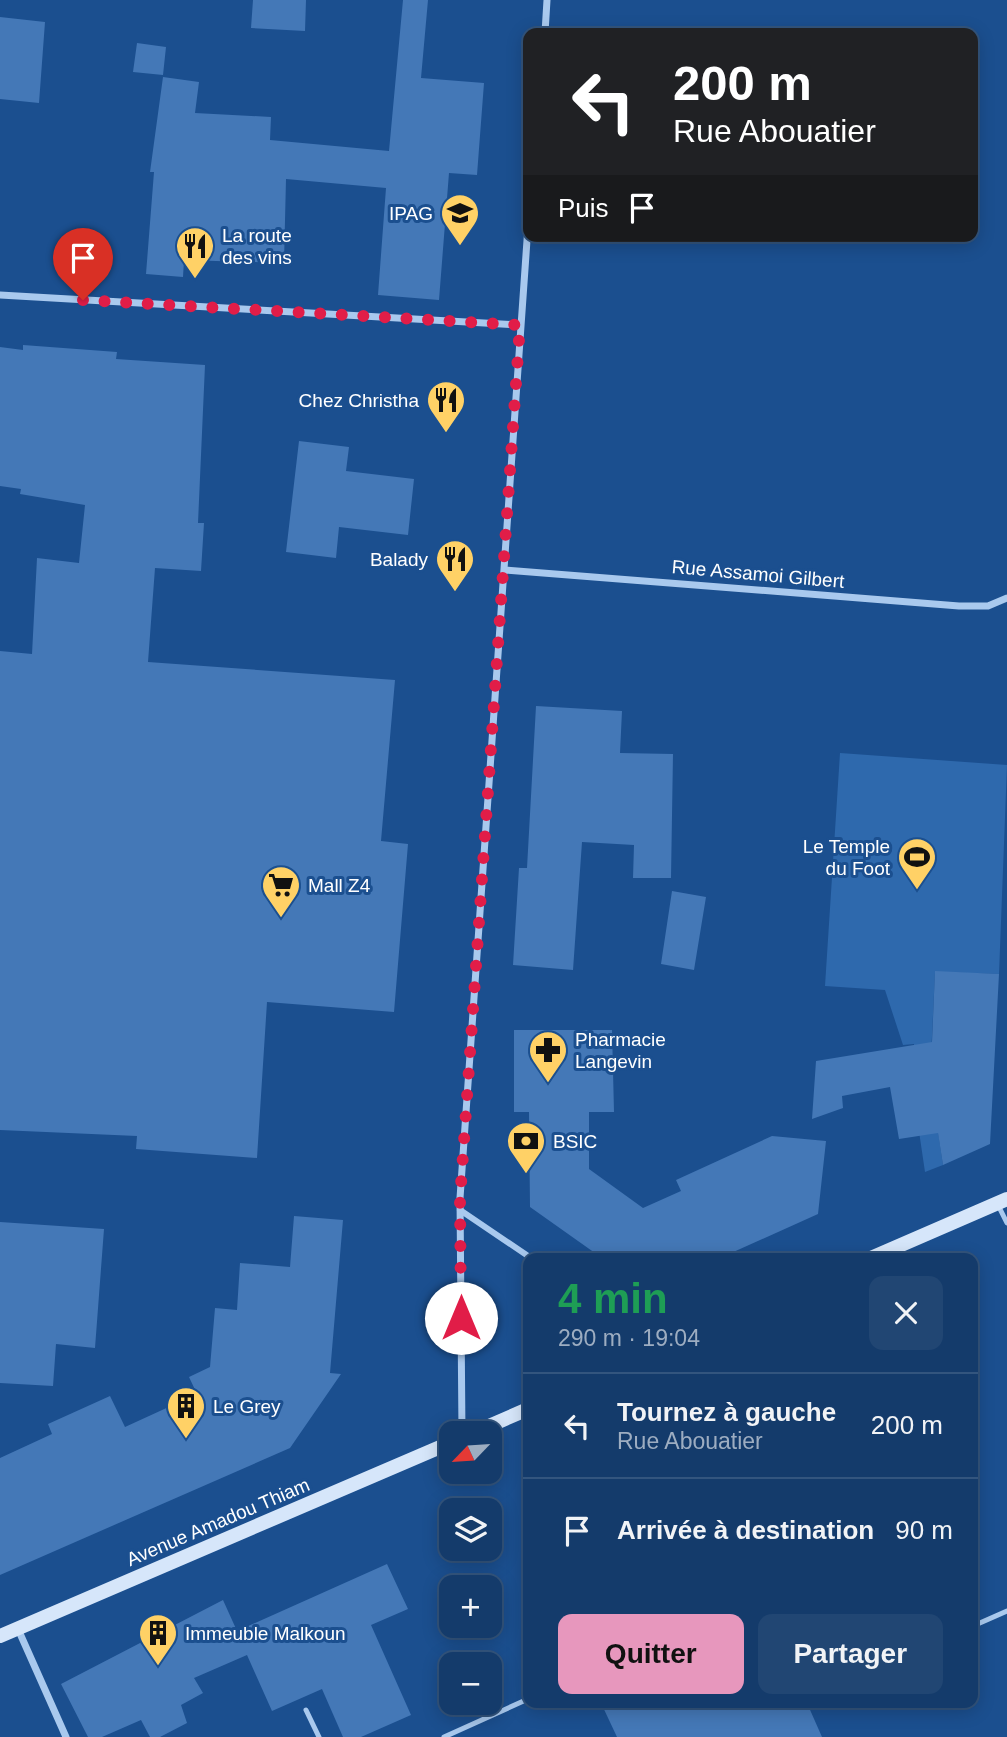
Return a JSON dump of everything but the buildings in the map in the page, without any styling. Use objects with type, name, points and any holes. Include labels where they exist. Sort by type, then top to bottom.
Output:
[{"type":"main road","points":[[882,1253],[1002,1201]]},
{"type":"main road","points":[[501,1421],[523,1411]]},
{"type":"main road","name":"Avenue Amadou Thiam","points":[[0,1636],[439,1449]]},
{"type":"street","points":[[545,28],[547,0]]},
{"type":"street","points":[[462,1421],[460,1210],[527,242]]},
{"type":"street","points":[[0,295],[520,325]]},
{"type":"street","name":"Rue Assamoi Gilbert","points":[[506,570],[959,606],[988,606],[1007,598]]},
{"type":"street","points":[[460,1210],[524,1253]]},
{"type":"street","points":[[18,1629],[66,1737]]},
{"type":"lane","points":[[1002,1201],[1007,1223]]},
{"type":"lane","points":[[978,1624],[1007,1611]]},
{"type":"lane","points":[[444,1737],[523,1701]]},
{"type":"lane","points":[[306,1710],[319,1737]]},
{"type":"shaded area","name":"Le Temple du Foot","points":[[840,753],[1007,765],[999,974],[935,972],[930,1079],[943,1165],[925,1172],[912,1084],[914,1044],[903,1045],[885,990],[825,986]]},
{"type":"place","name":"IPAG","points":[[460,247]]},
{"type":"place","name":"La route des vins","points":[[195,280]]},
{"type":"place","name":"Chez Christha","points":[[446,434]]},
{"type":"place","name":"Balady","points":[[455,593]]},
{"type":"place","name":"Le Temple du Foot","points":[[917,891]]},
{"type":"place","name":"Mall Z4","points":[[281,919]]},
{"type":"place","name":"Pharmacie Langevin","points":[[548,1084]]},
{"type":"place","name":"BSIC","points":[[526,1175]]},
{"type":"place","name":"Le Grey","points":[[186,1440]]},
{"type":"place","name":"Immeuble Malkoun","points":[[158,1667]]},
{"type":"route","points":[[83,300],[520,325],[506,570],[460,1199],[461,1318]]}]
